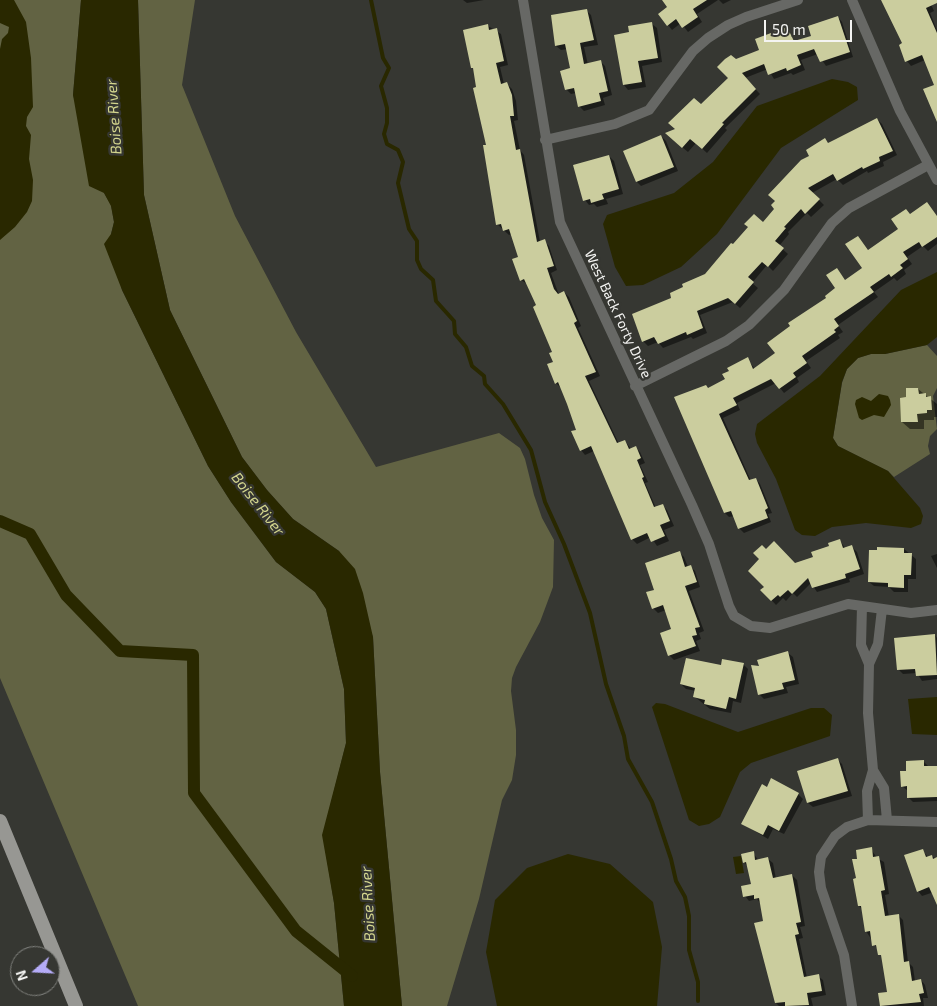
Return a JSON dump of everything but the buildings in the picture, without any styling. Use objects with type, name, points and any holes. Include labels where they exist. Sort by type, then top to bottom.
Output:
[{"type":"main road","points":[[0,820],[76,1006]]},
{"type":"street","name":"West Back Forty Drive","points":[[523,0],[560,222],[696,514],[709,544],[734,616],[742,622],[770,628],[848,604],[862,606]]},
{"type":"street","points":[[545,140],[574,135],[615,124],[648,110],[693,51],[708,38],[728,25],[746,17],[798,0]]},
{"type":"street","points":[[852,0],[900,111],[937,180]]},
{"type":"street","points":[[636,386],[726,342],[749,325],[784,290],[832,223],[849,208],[928,165]]},
{"type":"street","points":[[869,664],[861,645],[862,606],[911,612],[937,610]]},
{"type":"street","points":[[868,820],[867,791],[873,770],[868,713],[869,664],[878,644],[882,609]]},
{"type":"street","points":[[873,770],[884,788],[887,820]]},
{"type":"street","points":[[852,1006],[844,955],[821,888],[821,857],[835,836],[847,827],[868,820],[937,822]]},
{"type":"green space","points":[[0,0],[81,0],[73,95],[104,193],[111,205],[114,222],[111,234],[122,290],[208,466],[231,502],[276,562],[315,592],[326,609],[344,689],[346,743],[323,835],[334,903],[344,1006],[138,1006],[0,678]]},
{"type":"green space","points":[[138,0],[195,0],[182,85],[235,216],[296,332],[376,467],[499,433],[520,448],[542,518],[554,540],[553,587],[540,622],[512,678],[511,691],[516,730],[516,755],[512,780],[502,800],[479,899],[447,1006],[402,1006],[380,772],[373,637],[339,551],[293,519],[267,490],[242,457],[170,310],[144,195]]},
{"type":"green space","points":[[927,345],[937,356],[937,388],[933,396],[937,429],[930,436],[928,446],[930,454],[894,477],[888,471],[838,446],[833,438],[842,383],[847,369],[858,358],[871,354],[885,354]]},
{"type":"water","points":[[0,0],[14,0],[26,22],[31,58],[33,107],[27,117],[26,126],[31,135],[29,159],[33,180],[32,201],[27,212],[15,227],[0,240],[0,49],[2,39],[8,33],[9,27],[0,23]]},
{"type":"water","name":"Boise River","points":[[81,0],[138,0],[144,195],[170,310],[242,457],[267,490],[293,519],[339,551],[355,569],[363,593],[373,637],[380,772],[402,1006],[344,1006],[334,903],[322,835],[346,743],[344,689],[326,609],[315,592],[276,562],[231,502],[208,466],[122,290],[104,244],[111,234],[114,222],[111,206],[104,193],[89,186],[73,95]]},
{"type":"water","points":[[832,79],[848,82],[857,87],[858,100],[781,148],[717,234],[681,267],[643,285],[626,286],[615,267],[603,224],[607,215],[674,193],[713,162],[757,106]]},
{"type":"water","points":[[937,272],[937,337],[927,345],[885,354],[871,354],[858,358],[847,369],[842,382],[833,438],[838,446],[888,471],[920,508],[923,516],[921,524],[911,528],[866,523],[832,527],[815,536],[802,535],[795,530],[776,479],[757,443],[755,434],[757,424],[820,376],[901,290]]},
{"type":"water","points":[[879,394],[888,396],[890,400],[891,405],[884,417],[874,415],[862,420],[859,418],[855,404],[856,400],[862,397],[871,401]]},
{"type":"water","points":[[937,697],[937,735],[912,734],[908,699]]},
{"type":"water","points":[[656,703],[665,704],[738,732],[811,708],[824,708],[832,715],[830,736],[751,763],[740,772],[720,817],[709,824],[699,826],[689,820],[652,707]]},
{"type":"water","points":[[568,854],[610,864],[653,902],[662,947],[657,1006],[497,1006],[486,952],[495,900],[527,868]]},
{"type":"water","points":[[741,856],[744,873],[736,874],[733,857]]},
{"type":"waterway","points":[[371,0],[383,58],[389,68],[381,86],[387,108],[387,123],[384,134],[387,144],[398,150],[403,162],[398,183],[409,229],[417,241],[417,260],[421,269],[433,280],[436,301],[454,321],[455,334],[466,347],[472,366],[484,376],[485,384],[503,404],[531,450],[545,502],[564,544],[590,613],[606,684],[624,736],[628,759],[652,802],[671,859],[676,881],[685,897],[689,916],[689,950],[698,982],[698,1001]]},
{"type":"waterway","points":[[0,521],[30,534],[66,595],[120,651],[193,655],[194,793],[296,931],[352,976]]}]
